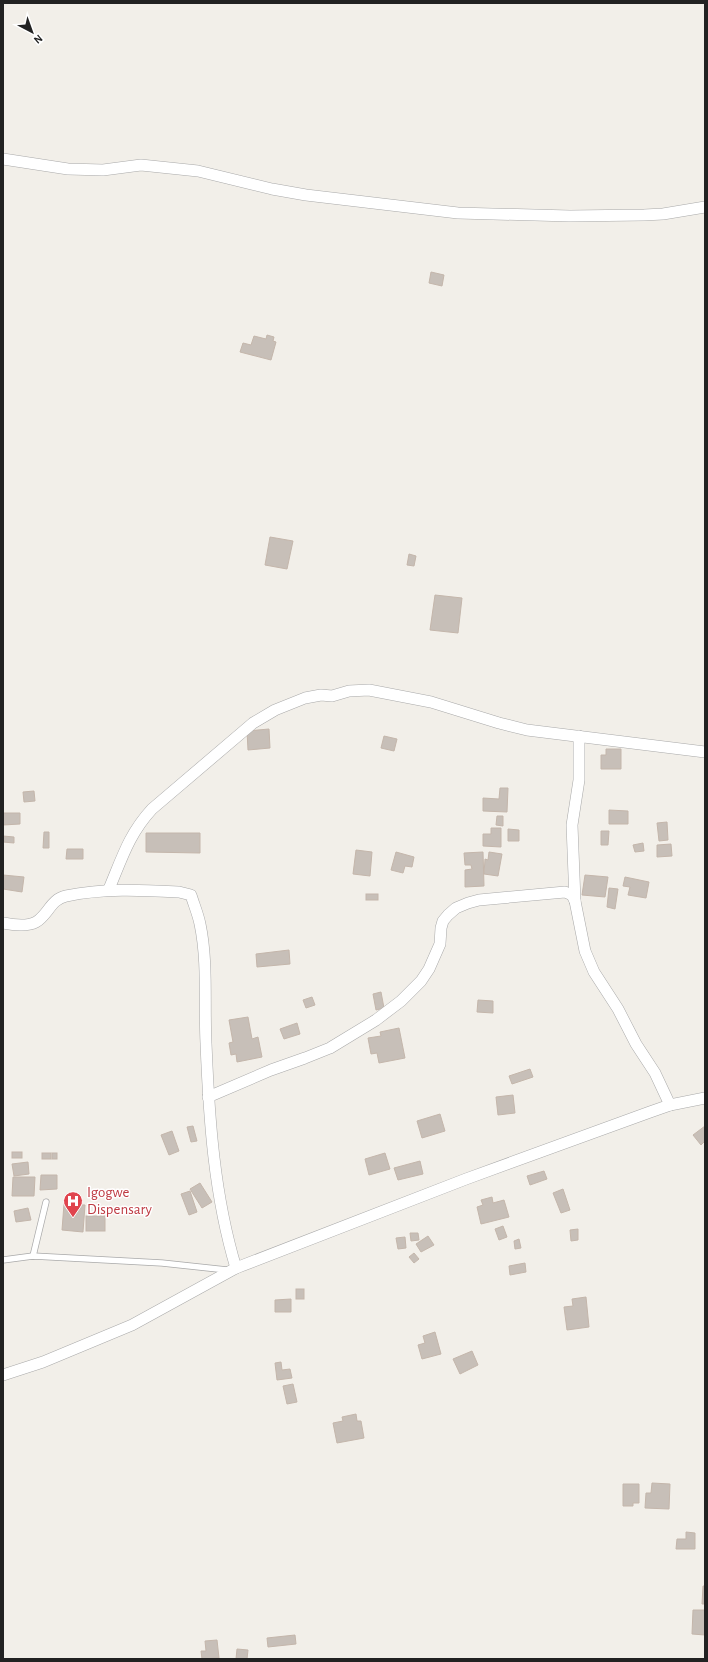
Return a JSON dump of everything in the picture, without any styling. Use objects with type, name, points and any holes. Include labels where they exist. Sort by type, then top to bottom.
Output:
[{"type":"street","points":[[3,160],[75,169],[103,170],[141,165],[198,171],[306,195],[458,213],[644,216],[705,207]]},
{"type":"street","points":[[109,890],[127,843],[139,823],[152,809],[253,723],[275,710],[305,698],[321,695],[332,696],[349,691],[369,690],[431,702],[520,728],[705,752]]},
{"type":"street","points":[[579,736],[579,780],[572,825],[575,901],[585,951],[594,972],[618,1009],[636,1044],[655,1073],[670,1105]]},
{"type":"street","points":[[3,923],[14,925],[31,924],[37,921],[59,898],[109,890],[180,892],[191,895],[200,925],[204,952],[208,1097],[216,1184],[233,1269]]},
{"type":"street","points":[[208,1097],[271,1070],[330,1048],[376,1020],[401,1001],[421,981],[429,969],[440,944],[443,921],[456,908],[468,902],[479,900],[556,892],[565,892],[572,895],[575,901]]},
{"type":"street","points":[[3,1375],[43,1362],[132,1325],[233,1269],[466,1180],[670,1105],[705,1098]]},
{"type":"lane","points":[[33,1256],[46,1202]]},
{"type":"lane","points":[[3,1260],[33,1256],[162,1263],[233,1269]]},
{"type":"building","points":[[431,272],[444,275],[442,286],[429,283]]},
{"type":"building","points":[[267,335],[274,337],[273,341],[276,342],[271,360],[240,352],[243,343],[251,345],[254,336],[266,339]]},
{"type":"building","points":[[270,537],[293,541],[287,569],[265,565]]},
{"type":"building","points":[[409,554],[416,556],[414,566],[407,565]]},
{"type":"building","points":[[435,595],[462,598],[458,633],[430,630]]},
{"type":"building","points":[[269,729],[270,748],[248,750],[247,731]]},
{"type":"building","points":[[384,736],[397,739],[394,751],[381,748]]},
{"type":"building","points":[[606,749],[621,749],[621,769],[601,769],[601,755],[606,755]]},
{"type":"building","points":[[500,788],[508,788],[507,812],[483,811],[483,798],[499,799]]},
{"type":"building","points":[[34,791],[35,801],[24,802],[23,792]]},
{"type":"building","points":[[609,810],[628,811],[628,824],[609,824]]},
{"type":"building","points":[[3,813],[20,813],[20,824],[3,825]]},
{"type":"building","points":[[497,816],[503,816],[503,826],[496,825]]},
{"type":"building","points":[[667,822],[668,840],[659,841],[657,823]]},
{"type":"building","points":[[491,828],[501,828],[501,847],[483,846],[483,834],[491,834]]},
{"type":"building","points":[[508,829],[519,830],[519,841],[508,841]]},
{"type":"building","points":[[601,831],[609,831],[608,845],[601,845]]},
{"type":"building","points":[[44,832],[49,832],[49,848],[43,848]]},
{"type":"building","points":[[146,833],[200,833],[200,853],[146,852]]},
{"type":"building","points":[[3,836],[14,837],[14,843],[3,842]]},
{"type":"building","points":[[643,843],[644,851],[635,852],[633,845]]},
{"type":"building","points":[[671,844],[672,856],[657,857],[657,845]]},
{"type":"building","points":[[67,849],[83,849],[83,859],[66,859]]},
{"type":"building","points":[[356,850],[372,852],[370,876],[353,874]]},
{"type":"building","points":[[396,852],[414,857],[412,867],[405,866],[403,873],[391,870]]},
{"type":"building","points":[[483,852],[484,886],[465,887],[465,870],[472,869],[471,865],[465,865],[464,853]]},
{"type":"building","points":[[489,852],[502,854],[498,876],[484,874],[485,859],[488,860]]},
{"type":"building","points":[[3,875],[24,877],[22,892],[3,889]]},
{"type":"building","points":[[585,875],[608,877],[605,897],[582,895]]},
{"type":"building","points":[[625,877],[649,882],[646,898],[628,895],[630,887],[623,886]]},
{"type":"building","points":[[609,888],[618,889],[615,909],[607,907]]},
{"type":"building","points":[[366,894],[378,894],[378,900],[366,900]]},
{"type":"building","points":[[289,950],[290,964],[257,967],[256,954]]},
{"type":"building","points":[[381,992],[384,1008],[376,1010],[373,994]]},
{"type":"building","points":[[312,997],[315,1005],[306,1008],[303,1000]]},
{"type":"building","points":[[478,1000],[493,1001],[493,1013],[477,1012]]},
{"type":"building","points":[[248,1017],[252,1039],[258,1037],[262,1057],[237,1062],[236,1054],[231,1055],[229,1043],[233,1042],[229,1020]]},
{"type":"building","points":[[297,1023],[300,1034],[284,1039],[280,1029]]},
{"type":"building","points":[[399,1028],[405,1058],[379,1063],[377,1053],[371,1054],[368,1038],[381,1036],[380,1032]]},
{"type":"building","points":[[530,1069],[533,1077],[512,1084],[509,1076]]},
{"type":"building","points":[[513,1095],[515,1113],[498,1115],[496,1097]]},
{"type":"building","points":[[440,1114],[445,1131],[422,1138],[417,1121]]},
{"type":"building","points":[[193,1126],[197,1141],[191,1142],[187,1127]]},
{"type":"building","points":[[705,1126],[705,1141],[701,1145],[693,1135]]},
{"type":"building","points":[[172,1131],[179,1151],[169,1155],[161,1135]]},
{"type":"building","points":[[12,1152],[22,1152],[22,1158],[12,1158]]},
{"type":"building","points":[[42,1153],[51,1153],[51,1159],[42,1159]]},
{"type":"building","points":[[52,1153],[57,1153],[57,1159],[52,1159]]},
{"type":"building","points":[[385,1153],[390,1169],[369,1175],[365,1159]]},
{"type":"building","points":[[420,1161],[423,1174],[398,1180],[394,1168]]},
{"type":"building","points":[[28,1162],[29,1174],[14,1176],[12,1164]]},
{"type":"building","points":[[544,1171],[547,1179],[530,1185],[527,1176]]},
{"type":"building","points":[[41,1175],[57,1175],[57,1189],[40,1190]]},
{"type":"building","points":[[13,1177],[35,1177],[34,1196],[12,1196]]},
{"type":"building","points":[[200,1183],[212,1202],[202,1208],[190,1189]]},
{"type":"building","points":[[563,1189],[570,1210],[561,1213],[553,1193]]},
{"type":"building","points":[[190,1191],[197,1212],[189,1215],[181,1194]]},
{"type":"building","points":[[492,1197],[493,1203],[504,1200],[509,1217],[481,1224],[477,1207],[483,1205],[481,1200]]},
{"type":"building","name":"Igogwe Dispensary","points":[[64,1204],[85,1205],[83,1232],[62,1230]]},
{"type":"building","points":[[28,1208],[31,1220],[16,1222],[14,1211]]},
{"type":"building","points":[[86,1216],[105,1216],[105,1231],[86,1231]]},
{"type":"building","points":[[503,1226],[507,1237],[499,1240],[495,1229]]},
{"type":"building","points":[[578,1229],[578,1240],[571,1241],[570,1230]]},
{"type":"building","points":[[410,1233],[418,1233],[419,1240],[411,1241]]},
{"type":"building","points":[[428,1236],[434,1245],[421,1252],[416,1244]]},
{"type":"building","points":[[405,1237],[406,1248],[398,1249],[396,1238]]},
{"type":"building","points":[[519,1239],[521,1248],[515,1249],[514,1241]]},
{"type":"building","points":[[414,1253],[419,1259],[414,1263],[409,1257]]},
{"type":"building","points":[[525,1263],[526,1272],[510,1275],[509,1266]]},
{"type":"building","points":[[296,1289],[304,1289],[304,1299],[296,1299]]},
{"type":"building","points":[[586,1297],[589,1327],[567,1330],[564,1307],[573,1306],[572,1299]]},
{"type":"building","points":[[291,1299],[291,1312],[275,1312],[275,1300]]},
{"type":"building","points":[[435,1332],[441,1354],[422,1359],[418,1345],[425,1343],[423,1336]]},
{"type":"building","points":[[472,1351],[478,1365],[460,1374],[453,1359]]},
{"type":"building","points":[[281,1362],[282,1370],[290,1369],[292,1378],[277,1380],[275,1363]]},
{"type":"building","points":[[293,1384],[297,1402],[287,1404],[283,1386]]},
{"type":"building","points":[[356,1414],[357,1421],[361,1421],[364,1438],[337,1443],[333,1423],[343,1421],[342,1417]]},
{"type":"building","points":[[652,1483],[670,1484],[669,1509],[645,1508],[646,1493],[651,1493]]},
{"type":"building","points":[[623,1484],[639,1484],[639,1503],[633,1503],[633,1506],[623,1506]]},
{"type":"building","points":[[686,1532],[695,1533],[695,1549],[676,1549],[677,1539],[686,1539]]},
{"type":"building","points":[[703,1586],[705,1586],[705,1604],[702,1604]]},
{"type":"building","points":[[693,1610],[705,1610],[705,1635],[692,1634]]},
{"type":"building","points":[[295,1635],[296,1644],[268,1647],[267,1638]]},
{"type":"building","points":[[217,1640],[219,1658],[202,1659],[201,1651],[206,1651],[205,1641]]},
{"type":"building","points":[[237,1649],[248,1650],[247,1659],[236,1659]]},
{"type":"place","name":"Igogwe Dispensary","points":[[73,1218]]}]
